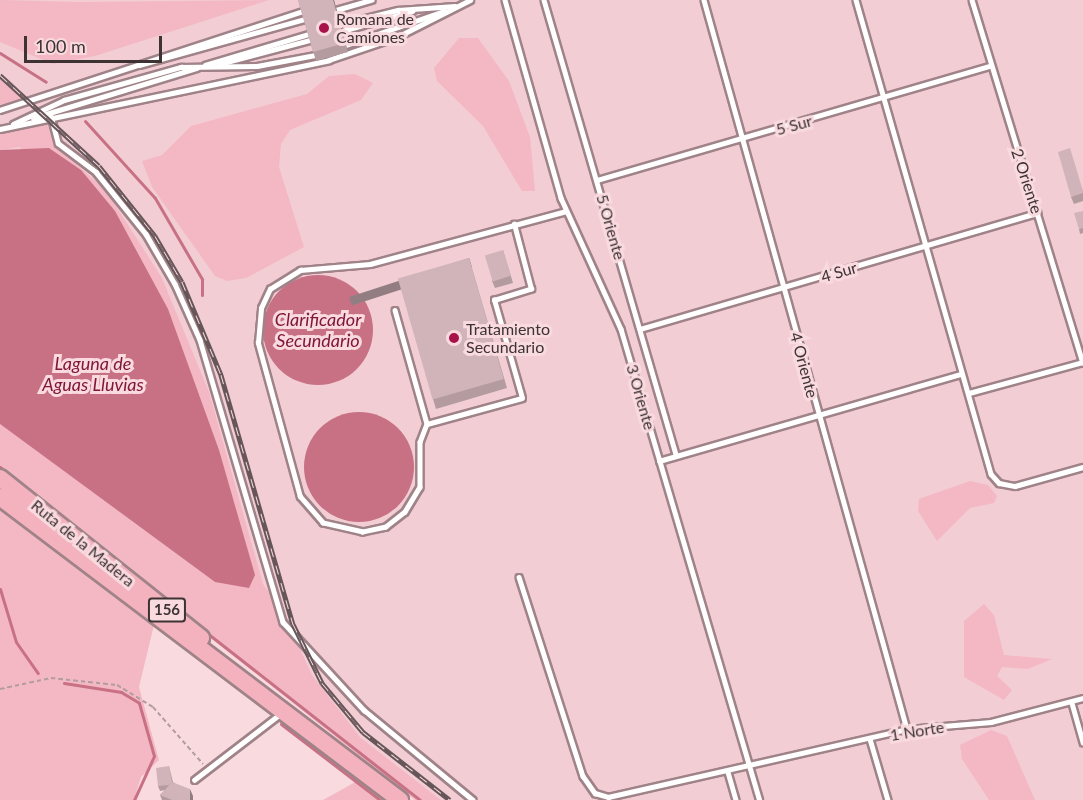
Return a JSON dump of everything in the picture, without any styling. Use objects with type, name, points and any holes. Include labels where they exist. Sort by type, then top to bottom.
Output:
[{"type":"highway","name":"Ruta de la Madera","points":[[0,477],[330,747]]},
{"type":"highway","name":"Ruta de la Madera","points":[[0,496],[282,713],[400,800]]},
{"type":"lane","points":[[336,10],[372,0]]},
{"type":"lane","points":[[8,126],[329,60],[397,37],[470,0]]},
{"type":"lane","name":"3 Oriente","points":[[506,0],[566,211],[621,328],[760,800]]},
{"type":"lane","name":"5 Oriente","points":[[544,0],[676,455]]},
{"type":"lane","name":"4 Oriente","points":[[704,0],[907,729]]},
{"type":"lane","points":[[856,0],[882,101],[991,474],[999,483],[1015,486],[1083,467]]},
{"type":"lane","name":"2 Oriente","points":[[972,0],[989,66],[1083,362]]},
{"type":"lane","points":[[340,24],[420,9],[458,6]]},
{"type":"lane","points":[[346,45],[458,6]]},
{"type":"lane","points":[[342,31],[420,9]]},
{"type":"lane","points":[[0,110],[302,11]]},
{"type":"lane","points":[[131,67],[305,19]]},
{"type":"lane","points":[[198,67],[309,34]]},
{"type":"lane","points":[[198,67],[310,40]]},
{"type":"lane","points":[[0,129],[64,100],[181,67],[272,64],[315,55]]},
{"type":"lane","name":"5 Sur","points":[[597,180],[882,101],[989,66]]},
{"type":"lane","points":[[51,116],[57,144],[96,172],[146,234],[175,284],[206,359],[283,622],[364,710],[473,800]]},
{"type":"lane","points":[[394,310],[427,424],[420,442],[420,487],[405,512],[386,527],[363,532],[323,523],[300,497],[258,343],[261,308],[283,277],[300,270],[370,264],[566,211]]},
{"type":"lane","name":"4 Sur","points":[[640,329],[924,248],[1037,213]]},
{"type":"lane","points":[[427,424],[522,398],[494,300],[531,289],[514,224]]},
{"type":"lane","points":[[969,393],[1083,362]]},
{"type":"lane","points":[[659,461],[960,374]]},
{"type":"lane","name":"1 Norte","points":[[519,577],[583,776],[596,793],[626,797],[907,729],[991,722],[1072,703],[1083,698]]},
{"type":"lane","points":[[1072,703],[1083,742]]},
{"type":"lane","points":[[194,780],[282,713]]},
{"type":"lane","points":[[870,739],[888,800]]},
{"type":"lane","points":[[728,772],[736,800]]},
{"type":"path","points":[[0,689],[51,678],[117,685],[153,707],[208,769]]},
{"type":"shaded area","points":[[0,0],[1083,0],[1083,800],[441,800],[0,455]]},
{"type":"shaded area","points":[[0,0],[80,2],[269,0],[95,56],[53,64],[0,42]]},
{"type":"shaded area","points":[[459,38],[478,38],[509,81],[530,137],[535,191],[522,191],[483,126],[437,81],[434,68]]},
{"type":"shaded area","points":[[355,74],[373,83],[361,100],[290,130],[281,144],[279,167],[304,247],[246,278],[227,281],[215,276],[152,187],[142,161],[162,155],[191,126],[307,94],[329,76]]},
{"type":"shaded area","points":[[0,79],[13,87],[25,97],[0,105]]},
{"type":"shaded area","points":[[46,121],[55,146],[105,189],[162,278],[209,392],[263,584],[282,610],[312,675],[360,737],[441,800],[415,800],[0,470],[0,424],[215,582],[254,575],[20,147],[0,150],[0,134]]},
{"type":"shaded area","points":[[970,481],[988,485],[997,496],[994,503],[970,508],[937,541],[918,511],[919,499]]},
{"type":"shaded area","points":[[0,509],[154,625],[139,687],[159,760],[141,777],[134,800],[0,800]]},
{"type":"shaded area","points":[[984,604],[994,615],[1004,655],[1052,659],[1028,669],[1002,667],[997,676],[1012,690],[1004,700],[964,677],[964,621]]},
{"type":"shaded area","points":[[991,730],[1007,736],[1035,800],[989,800],[962,759],[960,745]]},
{"type":"shaded area","points":[[359,780],[385,800],[323,800]]},
{"type":"water","name":"Laguna de Aguas Lluvias","points":[[49,148],[81,170],[115,211],[168,309],[219,450],[255,575],[249,588],[215,582],[0,424],[0,150]]},
{"type":"water","name":"Clarificador Secundario","points":[[318,275],[339,279],[357,291],[369,309],[373,330],[369,351],[357,369],[339,381],[318,385],[297,381],[279,369],[267,351],[263,330],[267,309],[279,291],[297,279]]},
{"type":"water","points":[[359,412],[380,416],[398,428],[410,446],[414,467],[410,488],[398,506],[380,518],[359,522],[338,518],[320,506],[308,488],[304,467],[308,446],[320,428],[338,416]]},
{"type":"building","name":"Romana de Camiones","points":[[298,0],[333,0],[345,43],[313,52]]},
{"type":"building","points":[[1070,148],[1083,191],[1071,197],[1058,152]]},
{"type":"building","points":[[1083,211],[1083,228],[1079,229],[1074,213]]},
{"type":"building","points":[[503,250],[511,276],[493,281],[485,256]]},
{"type":"building","name":"Tratamiento Secundario","points":[[469,258],[504,379],[433,400],[398,278]]},
{"type":"building","points":[[169,766],[172,782],[169,785],[158,786],[156,768]]},
{"type":"building","points":[[172,782],[190,789],[190,800],[172,800],[160,795]]},
{"type":"waterway","points":[[0,53],[46,82]]},
{"type":"waterway","points":[[85,121],[155,198],[202,279],[202,295]]},
{"type":"waterway","points":[[0,467],[197,624]]},
{"type":"waterway","points":[[0,589],[16,642],[38,673]]},
{"type":"waterway","points":[[207,633],[420,800]]},
{"type":"waterway","points":[[64,683],[121,692],[139,703],[154,756],[134,800]]},
{"type":"waterway","points":[[281,724],[380,800]]},
{"type":"railway","points":[[0,75],[99,166],[155,236],[182,282],[221,375],[293,624],[322,683],[363,732],[450,800]]},
{"type":"place","name":"Romana de Camiones","points":[[324,28]]},
{"type":"place","name":"Tratamiento Secundario","points":[[454,338]]}]
